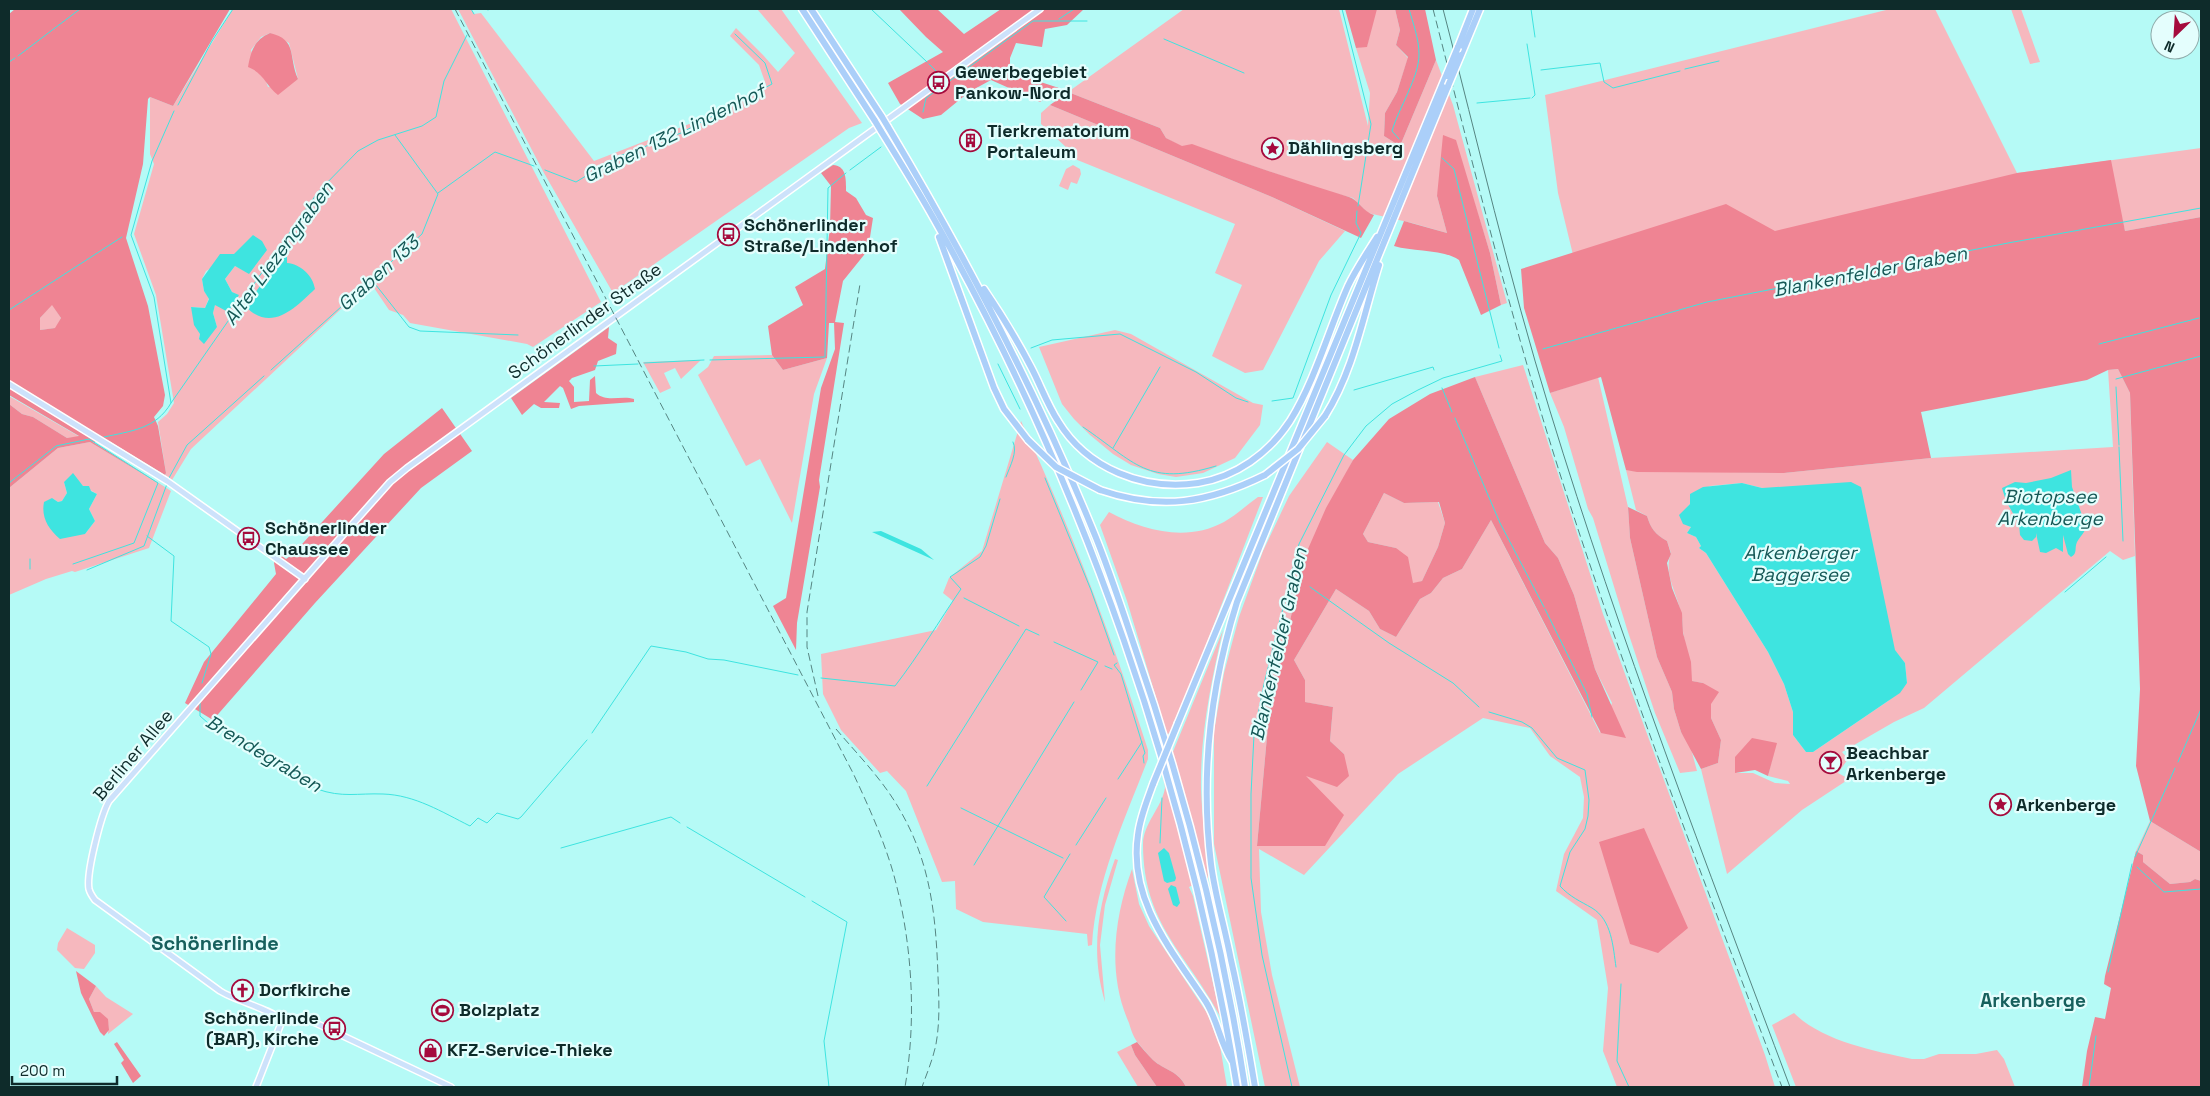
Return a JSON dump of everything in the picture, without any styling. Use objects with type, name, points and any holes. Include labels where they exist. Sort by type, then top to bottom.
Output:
[{"type":"highway","points":[[802,9],[875,121],[934,219],[1008,362],[1048,449],[1099,571],[1124,640],[1163,761],[1188,852],[1213,955],[1237,1087]]},
{"type":"highway","points":[[811,9],[882,117],[966,262],[1020,347],[1058,420],[1071,439],[1090,457],[1117,473],[1152,484],[1183,485],[1220,478],[1237,470],[1268,448],[1282,431],[1299,403],[1349,284],[1388,218]]},
{"type":"highway","points":[[1233,1064],[1226,1052],[1217,1024],[1207,1004],[1164,942],[1144,898],[1139,873],[1137,837],[1141,816],[1473,9]]},
{"type":"highway","points":[[1256,1087],[1216,888],[1207,814],[1206,767],[1212,702],[1225,641],[1237,602],[1480,9]]},
{"type":"highway","points":[[934,219],[987,372],[1004,408],[1028,440],[1056,466],[1100,490],[1131,500],[1160,503],[1185,502],[1229,491],[1265,475],[1298,449],[1325,416],[1339,390],[1351,360],[1384,242]]},
{"type":"highway","points":[[966,262],[1017,361],[1093,530],[1144,672],[1206,887],[1226,978],[1246,1087]]},
{"type":"main road","name":"Schönerlinder Straße","points":[[192,707],[390,482],[406,468],[1040,9]]},
{"type":"main road","points":[[9,384],[167,481],[305,579]]},
{"type":"main road","name":"Berliner Allee","points":[[192,707],[109,801],[98,830],[89,889],[101,905],[217,990],[236,1000],[273,1013],[280,1019]]},
{"type":"main road","points":[[256,1087],[279,1031],[280,1019],[300,1017],[451,1087]]},
{"type":"shaded area","points":[[15,9],[230,9],[173,106],[150,97],[148,99],[143,164],[126,238],[148,306],[165,395],[163,406],[154,417],[158,426],[166,473],[165,475],[109,441],[93,442],[171,491],[90,442],[58,448],[9,488],[9,404],[22,414],[33,417],[67,438],[79,436],[9,395],[9,14]],"holes":[[[52,305],[61,318],[55,328],[40,330],[40,318]]]},
{"type":"shaded area","points":[[233,9],[451,9],[601,302],[533,347],[527,344],[410,323],[403,315],[389,310],[370,282],[191,449],[172,480],[165,475],[158,422],[167,414],[174,403],[156,295],[134,234],[154,164],[150,154],[150,97],[173,106]],"holes":[[[270,33],[289,43],[298,79],[268,87],[264,76],[257,70],[251,50],[261,37]],[[254,235],[249,273],[235,266],[225,279],[232,292],[238,295],[215,305],[213,313],[217,327],[199,339],[200,334],[191,307],[205,308],[209,298],[204,291],[202,279],[206,271],[234,255]]]},
{"type":"shaded area","points":[[458,9],[471,9],[474,14],[481,13],[594,161],[702,119],[766,85],[759,65],[730,36],[736,28],[778,72],[795,53],[757,9],[781,9],[862,123],[849,128],[613,293],[544,173]]},
{"type":"shaded area","points":[[899,9],[937,9],[964,34],[1001,9],[1084,9],[1067,25],[1045,29],[1042,47],[1016,43],[1010,58],[1010,72],[1059,88],[1040,102],[991,80],[969,92],[941,115],[923,119],[900,104],[888,83],[943,52]]},
{"type":"shaded area","points":[[1184,9],[1339,9],[1368,126],[1370,93],[1356,48],[1367,46],[1376,9],[1395,9],[1400,30],[1396,45],[1408,58],[1397,92],[1385,113],[1384,136],[1400,146],[1436,60],[1453,105],[1507,303],[1501,305],[1490,253],[1455,140],[1437,196],[1447,233],[1368,213],[1353,198],[1326,191],[1192,145],[1182,147],[1166,138],[1160,128],[1068,92]]},
{"type":"shaded area","points":[[1345,9],[1377,9],[1367,47],[1356,48]]},
{"type":"shaded area","points":[[1395,9],[1425,9],[1436,60],[1400,146],[1384,136],[1385,113],[1397,92],[1408,57],[1396,45],[1400,30]]},
{"type":"shaded area","points":[[1890,9],[1935,9],[2017,173],[2201,148],[2201,217],[2125,231],[2122,218],[1575,263],[1558,193],[1545,95]]},
{"type":"shaded area","points":[[2011,9],[2021,9],[2040,62],[2030,64]]},
{"type":"shaded area","points":[[270,33],[279,36],[289,45],[298,79],[278,95],[258,73],[248,67],[254,47],[260,39]]},
{"type":"shaded area","points":[[1068,92],[1160,128],[1166,138],[1182,146],[1192,144],[1270,172],[1349,197],[1374,215],[1361,238],[1272,197],[1050,105]]},
{"type":"shaded area","points":[[1050,105],[1272,197],[1345,231],[1319,261],[1263,370],[1245,373],[1212,356],[1242,285],[1215,273],[1235,224],[1065,155],[1067,148],[1041,124],[1041,113]]},
{"type":"shaded area","points":[[1443,135],[1456,140],[1490,253],[1501,305],[1481,315],[1459,260],[1437,252],[1394,246],[1404,221],[1447,233],[1437,196]]},
{"type":"shaded area","points":[[2111,160],[2125,231],[2201,217],[2201,852],[2150,821],[2136,766],[2140,689],[2130,393],[2118,369],[2108,370],[2087,380],[1921,412],[1931,458],[1784,473],[1637,472],[1626,470],[1601,377],[1550,393],[1524,308],[1521,269],[1726,204],[1775,231],[2017,173]]},
{"type":"shaded area","points":[[833,165],[841,168],[845,174],[846,191],[856,198],[866,215],[873,218],[868,250],[843,281],[835,322],[844,323],[819,480],[820,487],[797,623],[796,650],[773,606],[786,598],[821,388],[835,349],[834,323],[829,323],[827,358],[783,370],[772,355],[768,326],[803,305],[795,287],[825,269],[830,227],[831,186],[821,173]]},
{"type":"shaded area","points":[[1073,165],[1080,169],[1081,174],[1077,184],[1071,182],[1068,190],[1059,186],[1066,169]]},
{"type":"shaded area","points":[[52,304],[61,318],[56,328],[40,330],[40,318]]},
{"type":"shaded area","points":[[609,327],[608,338],[617,344],[616,354],[598,361],[595,370],[572,378],[569,381],[574,387],[574,402],[589,401],[590,380],[595,376],[596,393],[600,396],[605,398],[629,398],[634,399],[634,402],[579,406],[571,409],[563,388],[560,386],[544,402],[560,403],[559,408],[541,408],[534,404],[522,415],[511,398]]},
{"type":"shaded area","points":[[1115,330],[1131,334],[1253,403],[1263,405],[1260,425],[1235,458],[1203,473],[1176,477],[1158,474],[1131,465],[1113,454],[1074,419],[1062,404],[1039,347]]},
{"type":"shaded area","points":[[772,355],[783,370],[827,358],[814,394],[792,523],[760,459],[746,466],[698,375],[708,367],[714,356]]},
{"type":"shaded area","points":[[701,360],[681,379],[675,368],[664,373],[671,388],[660,393],[643,362]]},
{"type":"shaded area","points":[[1523,365],[1603,614],[1765,1055],[1775,1087],[1617,1087],[1603,1051],[1608,988],[1597,920],[1556,891],[1564,854],[1583,818],[1584,797],[1580,777],[1550,756],[1530,728],[1483,718],[1398,774],[1304,875],[1259,849],[1261,912],[1272,975],[1300,1087],[1265,1087],[1214,844],[1214,731],[1224,673],[1239,617],[1263,551],[1289,496],[1327,442],[1353,460],[1304,558],[1269,715],[1257,846],[1305,775],[1344,754],[1330,741],[1333,707],[1304,702],[1305,680],[1294,660],[1336,589],[1369,611],[1380,629],[1396,637],[1420,599],[1431,593],[1443,578],[1462,569],[1491,520],[1600,733],[1612,703],[1595,669],[1574,595],[1558,558],[1545,543],[1475,377]]},
{"type":"shaded area","points":[[2118,369],[2130,393],[2135,556],[2123,560],[2110,551],[1924,708],[1894,722],[1842,752],[1848,759],[1838,773],[1849,779],[1802,810],[1727,874],[1701,769],[1718,763],[1721,740],[1711,718],[1711,704],[1703,683],[1691,681],[1682,615],[1671,583],[1669,560],[1671,553],[1667,541],[1654,531],[1647,516],[1636,510],[1626,470],[1784,473],[1931,458],[2113,447],[2108,370]],"holes":[[[1742,483],[1762,488],[1905,663],[1907,683],[1888,701],[1813,752],[1806,752],[1793,735],[1793,712],[1784,684],[1768,652],[1706,553],[1699,548],[1701,546],[1696,537],[1687,533],[1691,527],[1681,519],[1683,512],[1690,504],[1690,497],[1710,486]],[[1776,743],[1768,776],[1788,781],[1790,784],[1775,783],[1753,773],[1736,773]]]},
{"type":"shaded area","points":[[1475,377],[1545,543],[1558,558],[1574,595],[1595,669],[1626,738],[1601,733],[1491,520],[1462,569],[1443,578],[1431,593],[1420,599],[1396,637],[1380,629],[1369,611],[1336,589],[1294,660],[1305,680],[1305,702],[1333,707],[1330,741],[1344,754],[1349,776],[1337,787],[1306,776],[1344,815],[1325,846],[1257,846],[1269,715],[1304,558],[1326,508],[1353,460],[1389,419],[1430,394]],"holes":[[[1384,493],[1404,503],[1439,502],[1445,523],[1438,547],[1422,581],[1413,583],[1408,557],[1396,548],[1368,542],[1363,534]]]},
{"type":"shaded area","points":[[1598,377],[1628,507],[1630,538],[1657,657],[1672,692],[1674,709],[1681,732],[1690,745],[1697,771],[1680,773],[1655,713],[1593,518],[1588,509],[1564,427],[1550,393]]},
{"type":"shaded area","points":[[9,396],[80,437],[67,438],[33,417],[22,414],[9,404]]},
{"type":"shaded area","points":[[442,408],[472,451],[421,488],[315,603],[213,720],[185,703],[204,662],[276,574],[274,563],[277,552],[286,559],[293,554],[384,454]]},
{"type":"shaded area","points":[[1021,421],[1057,502],[1090,584],[1148,750],[1148,759],[1105,873],[1099,897],[1092,945],[1088,946],[1087,934],[983,922],[956,909],[955,881],[942,882],[906,791],[887,771],[880,773],[841,730],[823,694],[821,654],[936,630],[953,601],[943,593],[949,578],[982,551]]},
{"type":"shaded area","points":[[90,442],[171,491],[149,548],[75,572],[72,571],[46,579],[9,595],[9,488],[58,448]],"holes":[[[78,481],[97,494],[89,509],[95,521],[85,534],[52,498],[58,502],[62,501],[67,493],[64,482]]]},
{"type":"shaded area","points":[[1384,493],[1404,503],[1438,502],[1445,523],[1438,547],[1422,581],[1413,584],[1396,548],[1368,542],[1363,534]]},
{"type":"shaded area","points":[[1258,497],[1263,497],[1172,733],[1167,734],[1127,601],[1100,525],[1109,512],[1122,519],[1151,529],[1166,532],[1195,532],[1224,522]]},
{"type":"shaded area","points":[[1628,507],[1647,516],[1654,531],[1667,541],[1671,554],[1667,563],[1672,588],[1682,613],[1683,633],[1691,662],[1692,681],[1703,683],[1719,692],[1711,704],[1711,718],[1721,740],[1718,763],[1701,769],[1681,732],[1674,709],[1672,692],[1657,657],[1630,538]]},
{"type":"shaded area","points":[[1223,630],[1211,689],[1202,749],[1202,811],[1208,878],[1189,887],[1193,896],[1221,1018],[1169,937],[1159,918],[1150,896],[1145,872],[1143,844],[1146,829],[1163,795],[1165,788],[1163,776]]},
{"type":"shaded area","points":[[1752,738],[1777,743],[1768,776],[1755,770],[1735,773],[1735,757]]},
{"type":"shaded area","points":[[2150,821],[2201,852],[2201,881],[2195,879],[2190,882],[2170,884],[2143,862],[2143,855],[2136,851]]},
{"type":"shaded area","points":[[1644,828],[1688,928],[1658,953],[1630,944],[1599,842]]},
{"type":"shaded area","points":[[2136,851],[2143,855],[2143,862],[2170,884],[2190,882],[2195,879],[2201,881],[2201,1087],[2082,1087],[2087,1051],[2095,1017],[2105,1019],[2111,988],[2104,984],[2105,976]]},
{"type":"shaded area","points":[[1115,859],[1118,860],[1105,905],[1100,945],[1105,1002],[1098,965],[1098,929],[1104,894]]},
{"type":"shaded area","points":[[1132,869],[1139,904],[1149,926],[1207,1013],[1220,1046],[1227,1087],[1186,1087],[1180,1078],[1154,1061],[1137,1042],[1133,1034],[1122,1004],[1116,966],[1117,926]]},
{"type":"shaded area","points":[[67,928],[95,945],[95,953],[84,969],[75,968],[57,950],[58,943]]},
{"type":"shaded area","points":[[76,971],[96,986],[89,999],[94,1012],[100,1012],[108,1019],[109,1030],[104,1036],[100,1032],[81,993]]},
{"type":"shaded area","points":[[96,986],[106,997],[133,1014],[108,1034],[107,1020],[94,1012],[89,999]]},
{"type":"shaded area","name":"Bolzplatz","points":[[441,998],[454,1004],[444,1022],[432,1015]]},
{"type":"shaded area","points":[[1794,1013],[1806,1023],[1834,1038],[1865,1048],[1912,1059],[1924,1059],[1939,1054],[1976,1054],[1997,1050],[2004,1059],[2015,1087],[1796,1087],[1772,1025]]},
{"type":"shaded area","points":[[117,1042],[141,1076],[133,1083],[121,1063],[124,1060],[114,1044]]},
{"type":"shaded area","points":[[1137,1042],[1153,1060],[1179,1077],[1186,1087],[1157,1087],[1135,1055],[1131,1045]]},
{"type":"shaded area","points":[[1131,1045],[1135,1055],[1157,1087],[1138,1087],[1117,1052]]},
{"type":"water","points":[[253,235],[262,241],[267,250],[249,274],[235,266],[225,279],[232,292],[239,295],[228,312],[215,305],[213,313],[217,327],[204,344],[199,339],[200,334],[194,325],[191,307],[205,308],[209,299],[204,291],[202,279],[220,254],[234,254]]},
{"type":"water","points":[[284,253],[287,255],[287,263],[301,268],[309,275],[315,289],[292,309],[274,317],[265,318],[246,307]]},
{"type":"water","name":"Biotopsee Arkenberge","points":[[2071,470],[2072,487],[2083,518],[2087,519],[2086,529],[2077,542],[2074,554],[2071,557],[2068,554],[2063,535],[2063,552],[2056,548],[2046,553],[2040,552],[2036,533],[2036,537],[2032,541],[2024,540],[2020,535],[2019,524],[2006,501],[2002,488],[2015,482],[2026,483],[2051,478]]},
{"type":"water","points":[[73,473],[83,486],[89,486],[91,491],[97,494],[89,509],[95,521],[85,534],[60,539],[46,522],[43,507],[44,502],[52,498],[58,502],[62,501],[67,493],[64,482]]},
{"type":"water","name":"Arkenberger Baggersee","points":[[1851,482],[1861,487],[1895,650],[1905,663],[1907,683],[1900,693],[1813,752],[1806,752],[1793,735],[1793,712],[1784,684],[1768,652],[1706,553],[1699,548],[1701,546],[1696,537],[1687,533],[1691,527],[1683,524],[1679,515],[1690,504],[1690,494],[1703,487],[1742,483],[1762,488]]},
{"type":"water","points":[[881,531],[921,549],[934,560],[872,532]]},
{"type":"water","points":[[1164,848],[1169,853],[1176,878],[1175,881],[1167,883],[1164,881],[1158,853]]},
{"type":"water","points":[[1171,885],[1176,887],[1180,903],[1177,907],[1173,905],[1168,889]]},
{"type":"waterway","points":[[18,56],[80,9]]},
{"type":"waterway","points":[[178,105],[212,41],[233,9]]},
{"type":"waterway","name":"Alter Liezengraben","points":[[471,9],[474,14]]},
{"type":"waterway","points":[[871,9],[927,62]]},
{"type":"waterway","points":[[1059,19],[1074,9]]},
{"type":"waterway","points":[[1342,9],[1371,124],[1358,206]]},
{"type":"waterway","points":[[1399,139],[1392,131],[1416,73],[1419,54],[1417,37],[1409,9]]},
{"type":"waterway","points":[[1531,9],[1535,37]]},
{"type":"waterway","points":[[923,112],[926,98],[1033,21],[1087,21]]},
{"type":"waterway","name":"Graben 132 Lindenhof","points":[[545,170],[576,182],[617,157],[681,133],[772,84],[765,63],[735,34]]},
{"type":"waterway","name":"Alter Liezengraben","points":[[171,403],[318,192],[358,151],[378,140],[422,126],[436,117],[444,81],[467,35]]},
{"type":"waterway","points":[[1164,39],[1244,73]]},
{"type":"waterway","points":[[1527,44],[1535,95],[1532,98]]},
{"type":"waterway","points":[[9,62],[15,58]]},
{"type":"waterway","points":[[1685,69],[1719,61]]},
{"type":"waterway","points":[[1541,70],[1600,63],[1604,82],[1613,88],[1680,71]]},
{"type":"waterway","points":[[929,64],[940,75]]},
{"type":"waterway","points":[[1477,103],[1530,98]]},
{"type":"waterway","points":[[104,437],[142,428],[150,424],[165,412],[171,403],[154,297],[131,235],[152,161],[174,111]]},
{"type":"waterway","name":"Graben 133","points":[[271,370],[422,234],[438,194],[395,135]]},
{"type":"waterway","points":[[850,170],[881,147]]},
{"type":"waterway","name":"Graben 132 Lindenhof","points":[[438,193],[495,152],[534,166]]},
{"type":"waterway","points":[[1442,158],[1454,169],[1499,348]]},
{"type":"waterway","points":[[710,360],[825,357],[828,188],[846,173]]},
{"type":"waterway","name":"Blankenfelder Graben","points":[[1543,349],[1707,302],[2008,243],[2201,208]]},
{"type":"waterway","points":[[1272,401],[1293,398],[1331,295],[1361,233],[1356,223],[1357,211]]},
{"type":"waterway","points":[[9,310],[122,237]]},
{"type":"waterway","points":[[372,280],[409,327],[420,331],[518,335]]},
{"type":"waterway","points":[[2099,344],[2199,318]]},
{"type":"waterway","points":[[1031,348],[1052,340],[1120,334],[1196,372],[1236,398],[1248,402]]},
{"type":"waterway","name":"Blankenfelder Graben","points":[[1292,1087],[1262,955],[1251,878],[1251,794],[1254,735],[1264,684],[1299,544],[1344,455],[1366,426],[1392,404],[1418,390],[1443,378],[1502,361],[1500,355]]},
{"type":"waterway","points":[[2116,379],[2201,356]]},
{"type":"waterway","points":[[644,363],[704,360]]},
{"type":"waterway","points":[[594,366],[638,364]]},
{"type":"waterway","points":[[998,364],[1020,409]]},
{"type":"waterway","points":[[1113,448],[1160,367]]},
{"type":"waterway","points":[[1354,390],[1433,367],[1434,370]]},
{"type":"waterway","name":"Graben 133","points":[[169,478],[187,445],[264,376]]},
{"type":"waterway","points":[[2116,387],[2119,445]]},
{"type":"waterway","points":[[1442,388],[1452,412]]},
{"type":"waterway","points":[[1455,418],[1500,523],[1544,607]]},
{"type":"waterway","points":[[1083,427],[1130,461],[1144,468],[1174,474],[1193,472],[1216,466]]},
{"type":"waterway","points":[[9,483],[56,446],[89,439],[158,483],[134,543],[73,564]]},
{"type":"waterway","points":[[1006,477],[1014,455],[1013,442]]},
{"type":"waterway","points":[[2119,447],[2123,541]]},
{"type":"waterway","points":[[1045,478],[1091,590],[1114,655]]},
{"type":"waterway","name":"Graben 133","points":[[87,570],[144,546],[167,484]]},
{"type":"waterway","name":"Brendegraben","points":[[821,678],[895,686],[961,589],[950,577],[980,557],[986,546],[1000,499]]},
{"type":"waterway","name":"Brendegraben","points":[[147,536],[174,556],[171,621],[209,647],[211,654],[202,683]]},
{"type":"waterway","points":[[2065,592],[2106,557]]},
{"type":"waterway","points":[[30,559],[30,569]]},
{"type":"waterway","points":[[1310,587],[1389,643],[1453,683],[1479,707]]},
{"type":"waterway","points":[[964,598],[1019,626]]},
{"type":"waterway","points":[[1545,609],[1587,694],[1592,717]]},
{"type":"waterway","points":[[927,786],[1026,629],[1039,635]]},
{"type":"waterway","points":[[1054,642],[1098,662],[1081,690]]},
{"type":"waterway","name":"Brendegraben","points":[[592,733],[651,646],[686,652],[708,659],[724,660],[798,675]]},
{"type":"waterway","points":[[1117,663],[1114,665],[1121,674],[1145,753],[1143,756],[1144,763]]},
{"type":"waterway","points":[[1105,666],[1112,669]]},
{"type":"waterway","points":[[974,865],[1074,702]]},
{"type":"waterway","name":"Brendegraben","points":[[200,703],[200,716],[208,723],[317,789],[342,794],[383,794],[406,797],[428,805],[470,826],[478,818],[487,823],[497,813],[518,819],[521,817],[587,740]]},
{"type":"waterway","points":[[2178,762],[2201,709]]},
{"type":"waterway","points":[[1489,712],[1522,722],[1532,728],[1557,758],[1585,770],[1589,800],[1588,816],[1585,829],[1570,852],[1560,886],[1571,896],[1599,913],[1604,919],[1608,927],[1616,967]]},
{"type":"waterway","points":[[1118,779],[1142,742]]},
{"type":"waterway","points":[[2135,857],[2175,768]]},
{"type":"waterway","points":[[1076,845],[1106,798]]},
{"type":"waterway","points":[[1160,843],[1162,798]]},
{"type":"waterway","points":[[961,808],[1063,858]]},
{"type":"waterway","points":[[561,848],[671,817],[680,823]]},
{"type":"waterway","points":[[687,827],[805,897]]},
{"type":"waterway","points":[[1066,921],[1044,897],[1070,854]]},
{"type":"waterway","points":[[2108,972],[2132,864]]},
{"type":"waterway","points":[[2137,867],[2164,892],[2201,889]]},
{"type":"waterway","points":[[812,901],[847,922],[824,1041],[829,1087]]},
{"type":"waterway","points":[[1621,984],[1617,1061],[1629,1087]]},
{"type":"waterway","points":[[2089,1087],[2096,1036]]},
{"type":"tram line","points":[[1443,9],[1521,311],[1577,497],[1665,751],[1790,1087]]},
{"type":"railway","points":[[455,9],[853,773],[875,822],[893,872],[905,924],[911,979],[911,1033],[905,1087]]},
{"type":"railway","points":[[1433,9],[1517,330],[1575,520],[1649,734],[1782,1087]]},
{"type":"railway","points":[[818,696],[807,647],[807,612],[860,284]]},
{"type":"railway","points":[[836,729],[887,790],[901,812],[919,851],[925,871],[936,933],[939,1010],[936,1044],[922,1087]]},
{"type":"place","name":"Gewerbegebiet Pankow-Nord","points":[[939,82]]},
{"type":"place","name":"Tierkrematorium Portaleum","points":[[971,141]]},
{"type":"place","name":"Dählingsberg","points":[[1272,148]]},
{"type":"place","name":"Schönerlinder Straße/Lindenhof","points":[[728,235]]},
{"type":"place","name":"Schönerlinder Chaussee","points":[[249,538]]},
{"type":"place","name":"Beachbar Arkenberge","points":[[1830,763]]},
{"type":"place","name":"Arkenberge","points":[[2000,805]]},
{"type":"place","name":"Dorfkirche","points":[[243,990]]},
{"type":"place","name":"Bolzplatz","points":[[443,1010]]},
{"type":"place","name":"Schönerlinde (BAR), Kirche","points":[[335,1028]]},
{"type":"place","name":"KFZ-Service-Thieke","points":[[431,1050]]},
{"type":"district","name":"Schönerlinde","points":[[215,943]]},
{"type":"district","name":"Arkenberge","points":[[2033,1000]]}]
